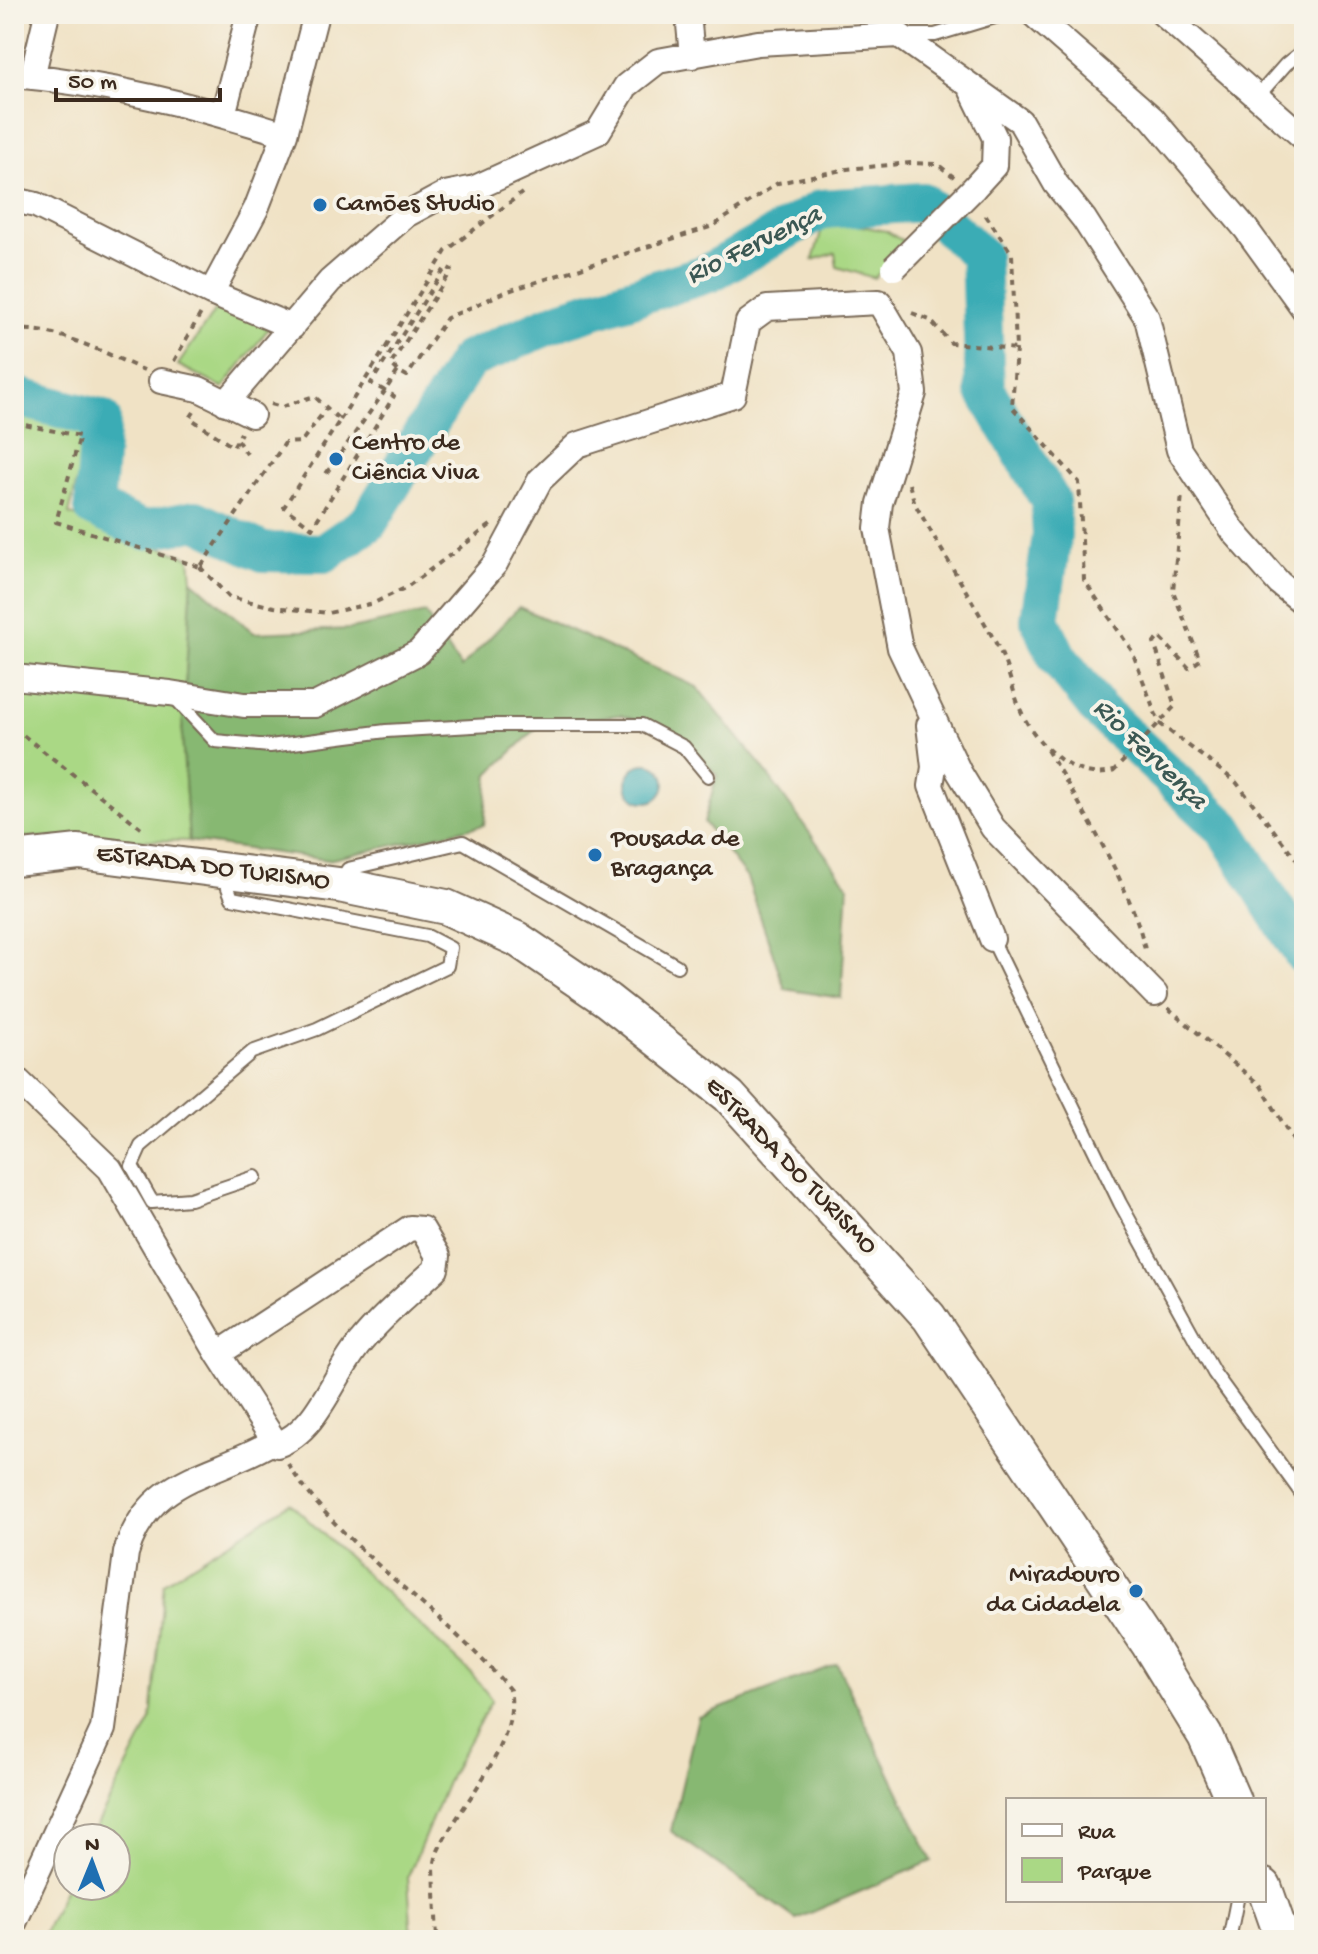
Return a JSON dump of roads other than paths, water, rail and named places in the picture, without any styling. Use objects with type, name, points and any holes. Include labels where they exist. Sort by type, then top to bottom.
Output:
[{"type":"street","points":[[47,14],[23,76],[81,81],[223,115],[285,134]]},
{"type":"street","points":[[223,115],[249,14]]},
{"type":"street","points":[[211,293],[256,209],[285,134],[316,14]]},
{"type":"street","points":[[688,14],[692,56]]},
{"type":"street","points":[[1033,14],[1152,118],[1246,229],[1304,309]]},
{"type":"street","points":[[1163,14],[1304,138]]},
{"type":"street","points":[[226,403],[330,281],[406,215],[445,194],[475,188],[598,132],[626,86],[658,61],[758,43],[899,35],[1020,121],[1056,184],[1084,219],[1147,318],[1172,425],[1186,460],[1234,532],[1279,583],[1304,603]]},
{"type":"street","points":[[879,302],[894,268],[994,166],[995,138],[971,88]]},
{"type":"street","points":[[14,200],[36,205],[211,293],[292,327]]},
{"type":"street","points":[[330,281],[342,252]]},
{"type":"street","points":[[879,302],[909,353],[914,393],[880,503],[877,528],[900,648],[959,772],[993,828],[1155,994]]},
{"type":"street","points":[[14,677],[170,693],[244,705],[315,705],[419,652],[495,564],[540,480],[577,445],[733,395],[748,322],[767,308],[879,302]]},
{"type":"street","points":[[161,381],[199,389],[226,403],[256,408]]},
{"type":"street","points":[[926,703],[934,767],[931,786],[992,939]]},
{"type":"street","name":"ESTRADA DO TURISMO","points":[[14,859],[79,852],[221,873],[339,885],[446,907],[517,939],[607,1000],[729,1096],[929,1317],[1149,1645],[1205,1736],[1232,1798]]},
{"type":"street","points":[[14,1077],[110,1169],[218,1354],[276,1443]]},
{"type":"street","points":[[14,1923],[103,1729],[126,1553],[133,1529],[149,1505],[179,1486],[300,1433],[358,1345],[390,1309],[436,1269],[438,1256],[422,1229],[410,1228],[218,1354]]},
{"type":"street","points":[[1266,1892],[1283,1940]]},
{"type":"lane","points":[[899,35],[935,35],[1005,14]]},
{"type":"lane","points":[[1257,97],[1286,64],[1304,50]]},
{"type":"lane","points":[[170,693],[215,741],[270,746],[386,731],[475,726],[642,725],[684,747],[708,776]]},
{"type":"lane","points":[[339,885],[348,869],[463,842],[677,966]]},
{"type":"lane","points":[[221,873],[232,898],[427,936],[450,948],[447,966],[419,981],[317,1029],[252,1052],[141,1146],[132,1166],[152,1202],[190,1199],[255,1177]]},
{"type":"lane","points":[[992,939],[1120,1203],[1214,1373],[1304,1497]]},
{"type":"lane","points":[[1229,1940],[1237,1902]]},
{"type":"water","points":[[83,409],[114,419],[103,504],[143,519],[137,537],[82,517],[94,438],[88,423],[82,424]]},
{"type":"water","points":[[646,764],[659,770],[665,783],[659,796],[646,802],[633,796],[627,783],[633,770]]},
{"type":"waterway","name":"Rio Fervença","points":[[14,396],[101,419],[94,508],[144,530],[196,520],[263,552],[324,553],[368,523],[468,360],[563,319],[709,273],[822,209],[922,202],[980,255],[985,390],[1050,500],[1052,535],[1040,620],[1058,658],[1099,710],[1224,828],[1304,955]]},
{"type":"place","name":"Camões Studio","points":[[320,205]]},
{"type":"place","name":"Centro de Ciência Viva","points":[[336,459]]},
{"type":"place","name":"Pousada de Bragança","points":[[595,855]]},
{"type":"place","name":"Miradouro da Cidadela","points":[[1136,1591]]}]
